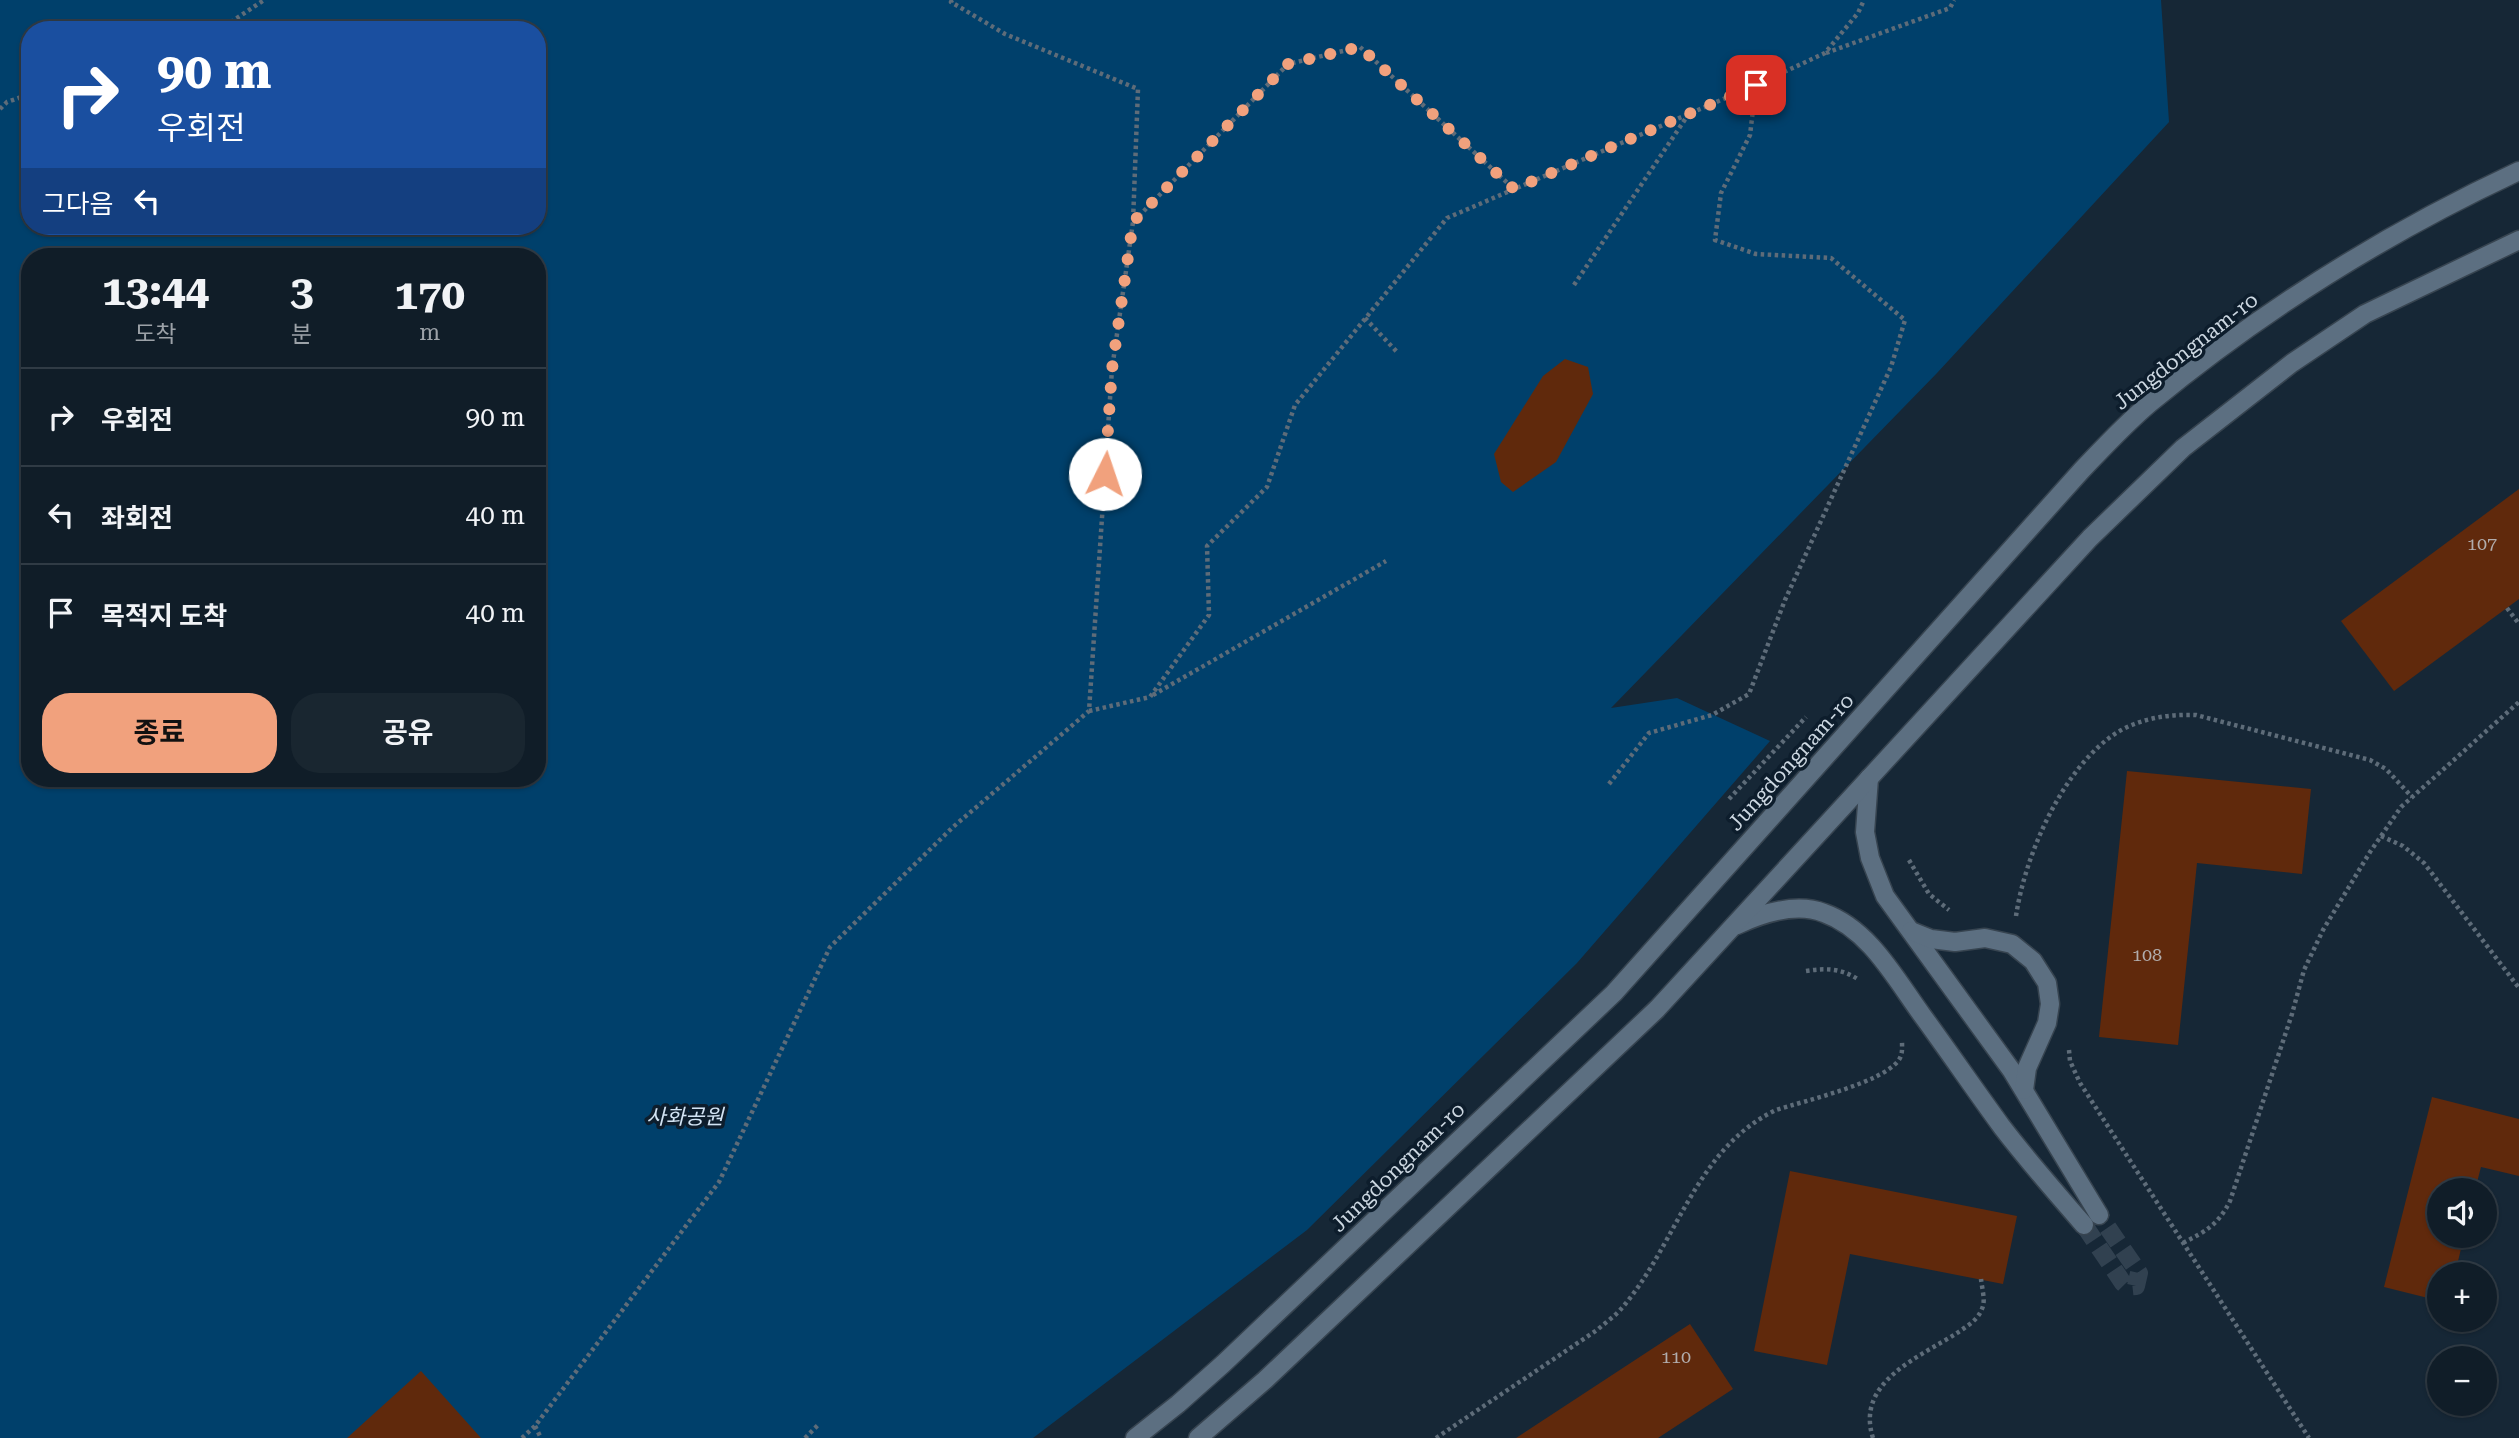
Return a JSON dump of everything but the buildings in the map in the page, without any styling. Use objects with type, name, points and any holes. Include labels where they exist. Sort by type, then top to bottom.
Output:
[{"type":"street","name":"Jungdongnam-ro","points":[[1135,1438],[1223,1364],[1614,993],[2081,471],[2148,405],[2251,325],[2328,273],[2424,217],[2519,170]]},
{"type":"street","points":[[1198,1438],[1265,1380],[1657,1009],[2090,538],[2183,448],[2292,363],[2365,314],[2519,240]]},
{"type":"street","points":[[1730,928],[1758,916],[1808,909],[1825,913],[1847,925],[1881,959],[2003,1127],[2091,1220],[2024,1090],[1967,1006],[1885,896],[1870,858],[1864,832],[1869,778]]},
{"type":"street","points":[[1911,931],[1931,939],[1955,942],[1985,938],[2012,944],[2033,961],[2046,983],[2050,1004],[2047,1023],[2027,1068],[2024,1090]]},
{"type":"path","points":[[232,21],[264,0]]},
{"type":"path","points":[[952,0],[951,2],[1005,34],[1138,89],[1133,222],[1112,369],[1089,711]]},
{"type":"path","points":[[1825,53],[1858,13],[1864,0]]},
{"type":"path","points":[[1150,697],[1209,615],[1207,546],[1267,487],[1295,405],[1447,218],[1825,53],[1950,8],[1954,0]]},
{"type":"path","points":[[1133,222],[1288,64],[1360,47],[1514,189]]},
{"type":"path","points":[[1609,784],[1649,733],[1712,715],[1749,694],[1791,588],[1891,367],[1905,320],[1831,258],[1756,254],[1715,240],[1721,193],[1750,135],[1756,85]]},
{"type":"path","points":[[0,108],[21,97]]},
{"type":"path","points":[[1574,285],[1689,114]]},
{"type":"path","points":[[1365,318],[1398,353]]},
{"type":"path","points":[[522,1438],[535,1426],[719,1182],[830,947],[953,827],[1089,711],[1150,697],[1386,561]]},
{"type":"path","points":[[2507,608],[2519,624]]},
{"type":"path","points":[[2183,1243],[2209,1229],[2222,1217],[2230,1201],[2304,970],[2323,930],[2381,836],[2401,807],[2519,702]]},
{"type":"path","points":[[2016,916],[2042,829],[2065,788],[2085,760],[2111,736],[2139,722],[2173,715],[2196,715],[2344,752],[2370,760],[2386,769],[2412,797]]},
{"type":"path","points":[[1729,799],[1806,717]]},
{"type":"path","points":[[2381,836],[2403,846],[2424,863],[2519,988]]},
{"type":"path","points":[[1909,860],[1929,894],[1941,906],[1951,911]]},
{"type":"path","points":[[2009,914],[2025,920]]},
{"type":"path","points":[[1806,971],[1842,971],[1852,975],[1866,988]]},
{"type":"path","points":[[1436,1438],[1597,1330],[1620,1311],[1635,1291],[1699,1182],[1741,1132],[1776,1110],[1874,1079],[1898,1061],[1902,1048],[1901,1034]]},
{"type":"path","points":[[2068,1043],[2070,1061],[2080,1083],[2309,1438]]},
{"type":"path","points":[[1873,1438],[1869,1409],[1875,1394],[1899,1370],[1972,1324],[1983,1305],[1981,1279]]},
{"type":"path","points":[[805,1438],[818,1425]]},
{"type":"path","points":[[535,1426],[541,1438]]},
{"type":"green space","name":"사화공원","points":[[0,0],[2161,0],[2169,122],[1937,373],[1611,708],[1677,698],[1770,741],[1577,963],[1307,1230],[1033,1438],[0,1438]]},
{"type":"tunnel","points":[[2084,1225],[2123,1283],[2127,1287],[2136,1286],[2139,1273],[2099,1215]]},
{"type":"route","points":[[1105,474],[1112,369],[1133,222],[1288,64],[1360,47],[1514,189],[1756,85]]}]
